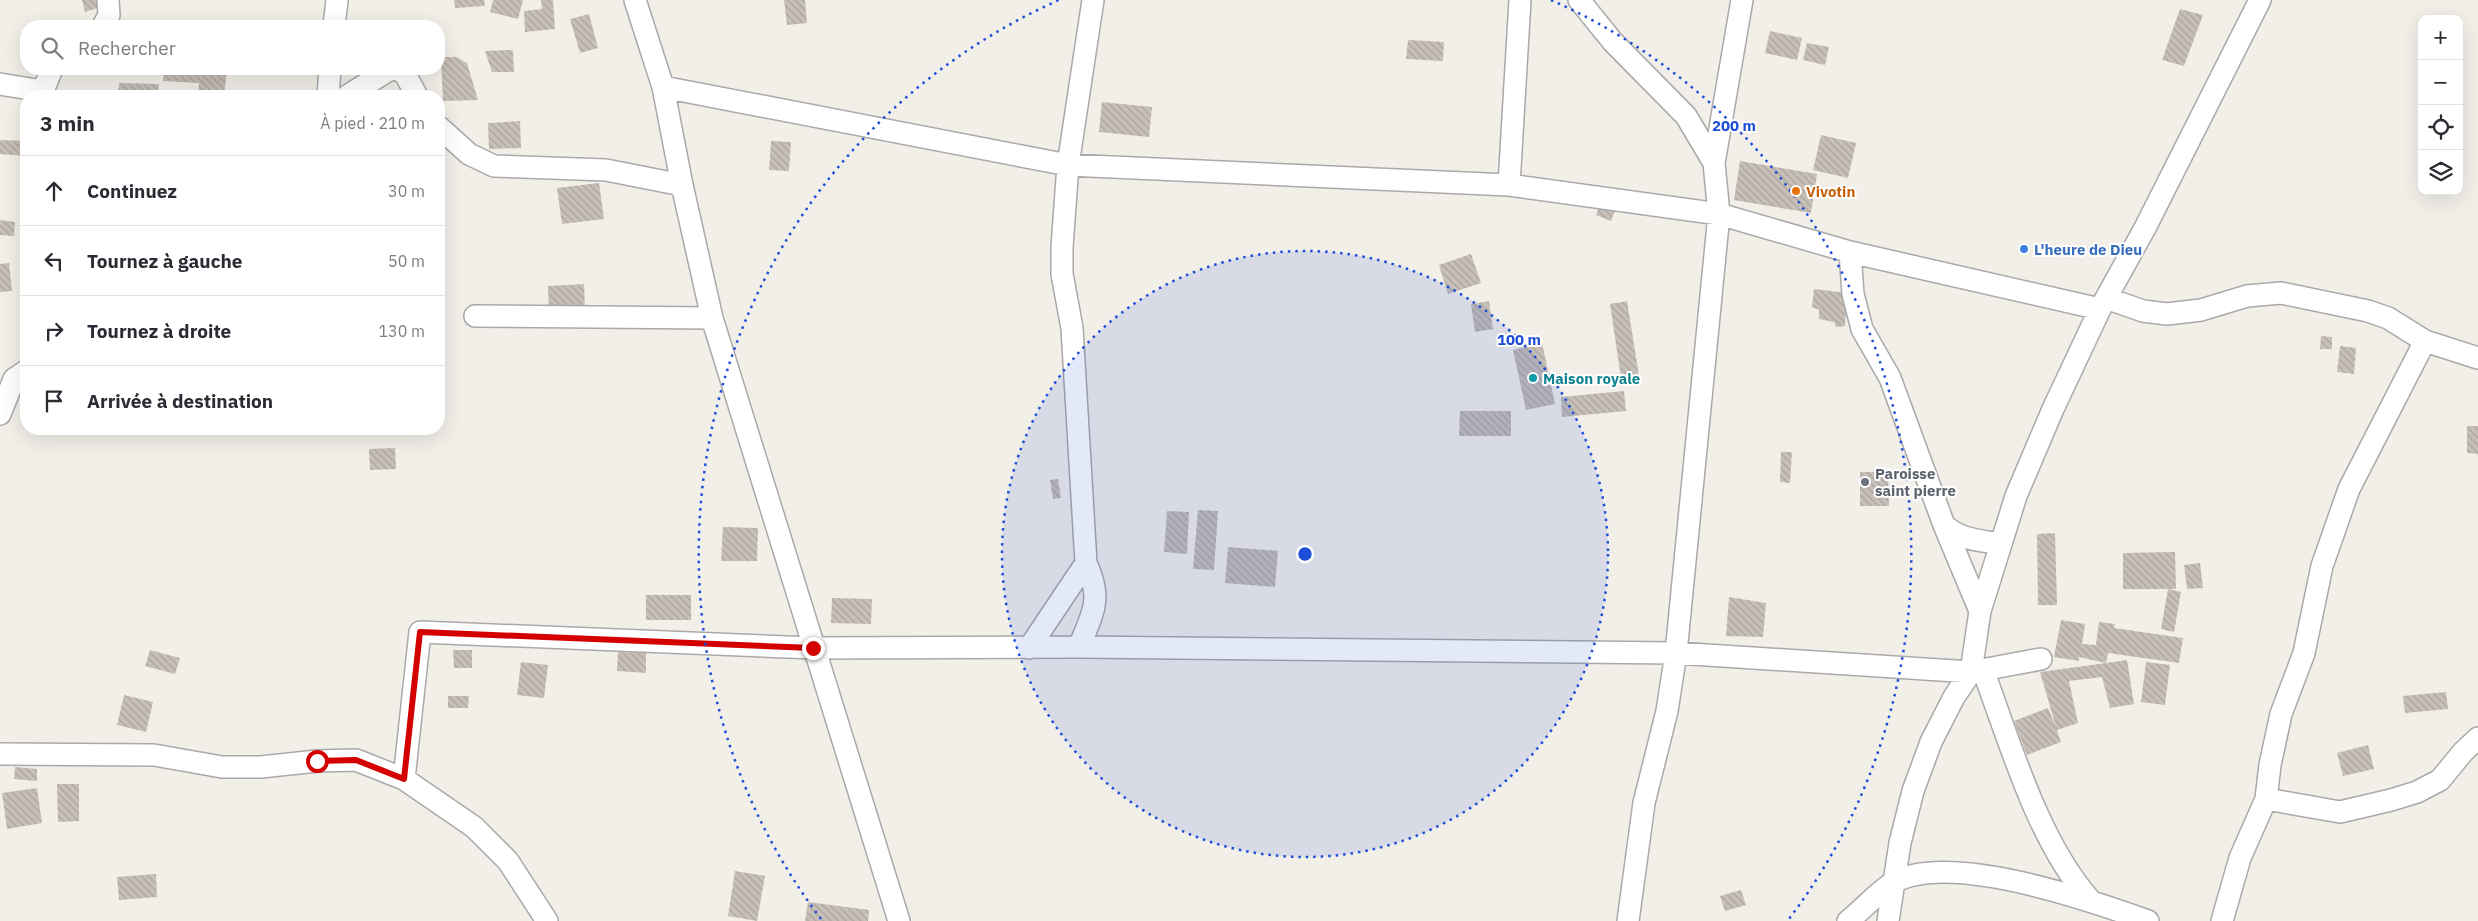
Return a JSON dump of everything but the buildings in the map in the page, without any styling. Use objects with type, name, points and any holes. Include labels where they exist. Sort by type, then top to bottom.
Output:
[{"type":"street","points":[[106,20],[109,15],[108,0]]},
{"type":"street","points":[[335,20],[337,0]]},
{"type":"street","points":[[635,0],[664,87],[682,184],[712,318],[899,921]]},
{"type":"street","points":[[1079,647],[1095,606],[1096,595],[1095,582],[1086,563],[1072,328],[1062,274],[1068,165],[1092,0]]},
{"type":"street","points":[[1508,184],[1520,0]]},
{"type":"street","points":[[1579,0],[1613,42],[1686,116],[1714,163]]},
{"type":"street","points":[[1628,921],[1644,803],[1667,711],[1676,653],[1719,214],[1714,163],[1742,0]]},
{"type":"street","points":[[2090,900],[2074,882],[2037,812],[1977,671],[1980,611],[2016,496],[2053,410],[2103,304],[2145,228],[2260,0]]},
{"type":"street","points":[[45,90],[50,75]]},
{"type":"street","points":[[328,90],[330,75]]},
{"type":"street","points":[[357,90],[382,75]]},
{"type":"street","points":[[406,75],[414,90]]},
{"type":"street","points":[[0,84],[29,90]]},
{"type":"street","points":[[664,87],[1068,165],[1508,184],[1719,214],[1850,252],[2143,311],[2168,314],[2201,310],[2247,296],[2281,293],[2368,311],[2388,318],[2425,340],[2478,358]]},
{"type":"street","points":[[445,132],[469,154],[494,166],[606,170],[682,184]]},
{"type":"street","points":[[1850,252],[1853,294],[1862,329],[1890,378],[1944,525],[1980,611]]},
{"type":"street","points":[[475,316],[712,318]]},
{"type":"street","points":[[2222,921],[2240,858],[2266,799],[2270,765],[2281,714],[2304,653],[2322,566],[2349,489],[2425,340]]},
{"type":"street","points":[[0,414],[14,379],[20,375]]},
{"type":"street","points":[[1944,525],[1953,533],[1967,539],[2000,544]]},
{"type":"street","points":[[1029,648],[1086,563]]},
{"type":"street","points":[[404,779],[420,632],[813,648],[1079,647],[1676,653],[1977,671],[2041,659]]},
{"type":"street","points":[[1888,921],[1900,843],[1916,783],[1940,724],[1954,697],[1977,671]]},
{"type":"street","points":[[2266,799],[2340,812],[2391,800],[2417,792],[2440,780],[2462,752],[2478,738]]},
{"type":"street","points":[[0,754],[154,754],[222,767],[261,767],[317,761],[356,760],[404,779],[474,827],[508,861],[547,921]]},
{"type":"street","points":[[1848,921],[1894,882],[1926,872],[1975,873],[2090,900],[2148,921]]},
{"type":"place","name":"Vivotin","points":[[1796,191]]},
{"type":"place","name":"L'heure de Dieu","points":[[2024,249]]},
{"type":"place","name":"Maison royale","points":[[1533,378]]},
{"type":"place","name":"Paroisse saint pierre","points":[[1865,482]]},
{"type":"route","points":[[317,761],[356,760],[404,779],[420,632],[813,648]]}]
